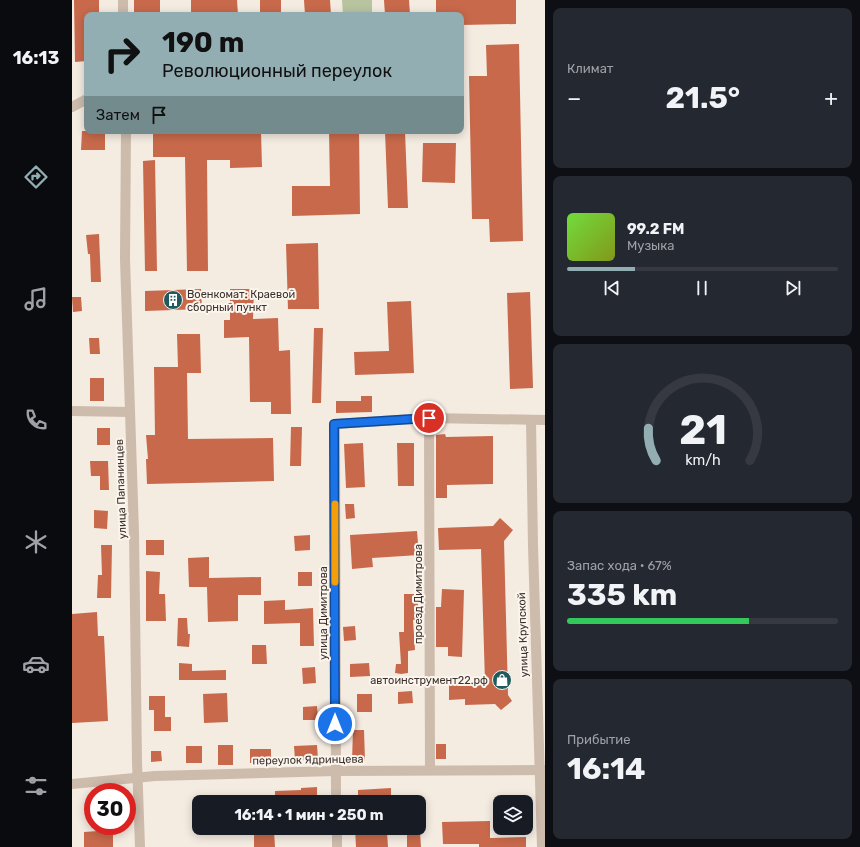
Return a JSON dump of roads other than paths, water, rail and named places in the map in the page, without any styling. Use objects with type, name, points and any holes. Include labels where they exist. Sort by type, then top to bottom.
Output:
[{"type":"street","points":[[123,0],[123,12]]},
{"type":"street","points":[[72,107],[84,101]]},
{"type":"street","name":"улица Папанинцев","points":[[126,134],[125,259],[134,533],[140,847]]},
{"type":"street","points":[[72,411],[130,412]]},
{"type":"street","points":[[429,418],[531,421],[545,420]]},
{"type":"street","name":"улица Димитрова","points":[[336,795],[334,424],[429,418]]},
{"type":"street","name":"проезд Димитрова","points":[[429,418],[430,770]]},
{"type":"street","name":"улица Крупской","points":[[531,421],[533,553],[543,770],[542,847]]},
{"type":"street","name":"переулок Ядринцева","points":[[72,784],[155,776],[336,771],[543,770]]},
{"type":"street","points":[[337,835],[337,847]]},
{"type":"place","name":"Военкомат: Краевой сборный пункт","points":[[173,300]]},
{"type":"place","name":"автоинструмент22.рф","points":[[502,680]]}]
